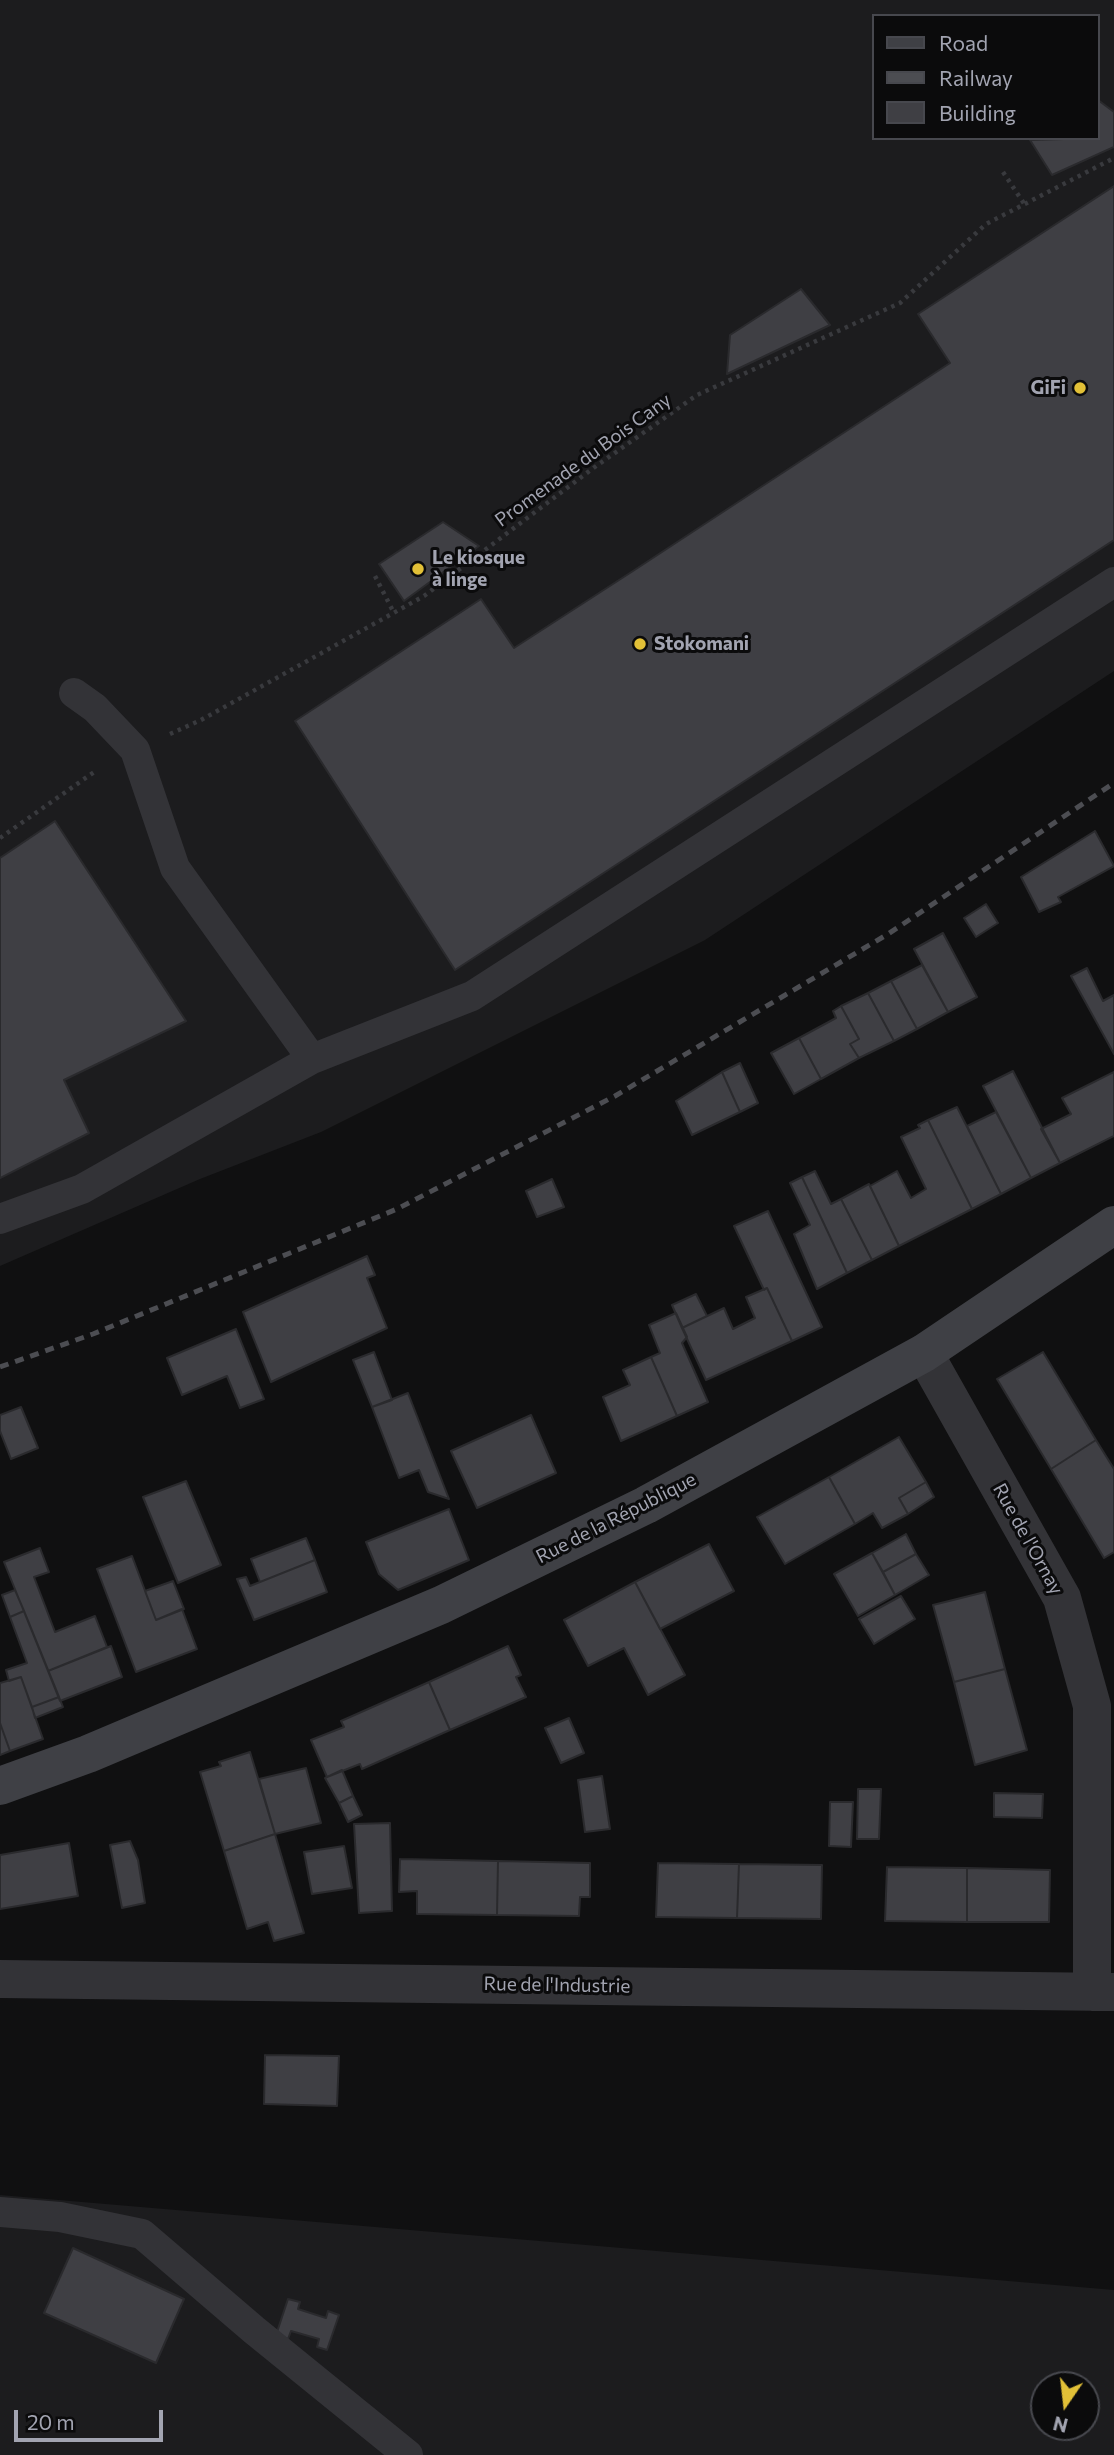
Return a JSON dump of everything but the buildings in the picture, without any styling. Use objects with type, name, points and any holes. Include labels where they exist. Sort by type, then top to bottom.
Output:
[{"type":"street","name":"Rue de la République","points":[[0,1786],[88,1754],[453,1599],[646,1505],[924,1353],[1114,1225]]},
{"type":"street","name":"Rue de l'Ornay","points":[[924,1353],[1062,1598],[1092,1706],[1103,1992]]},
{"type":"street","name":"Rue de l'Industrie","points":[[0,1979],[1103,1992]]},
{"type":"lane","points":[[0,1219],[82,1189],[312,1059],[472,996],[1114,582]]},
{"type":"lane","points":[[74,693],[95,708],[135,750],[175,868],[312,1059]]},
{"type":"lane","points":[[0,2212],[60,2217],[142,2234],[254,2330],[408,2455]]},
{"type":"path","name":"Promenade du Bois Cany","points":[[0,838],[110,761],[201,720],[424,596],[592,469],[697,395],[900,303],[986,224],[1114,158]]},
{"type":"path","points":[[1003,172],[1025,205]]},
{"type":"path","points":[[375,576],[394,613]]},
{"type":"shaded area","points":[[0,0],[1114,0],[1114,671],[705,940],[321,1132],[200,1179],[0,1266]]},
{"type":"shaded area","points":[[0,2195],[1114,2290],[1114,2455],[0,2455]]},
{"type":"railway","points":[[0,1367],[93,1334],[397,1209],[615,1096],[888,934],[1114,783]]},
{"type":"place","name":"GiFi","points":[[1080,388]]},
{"type":"place","name":"Le kiosque à linge","points":[[418,569]]},
{"type":"place","name":"Stokomani","points":[[640,644]]}]
